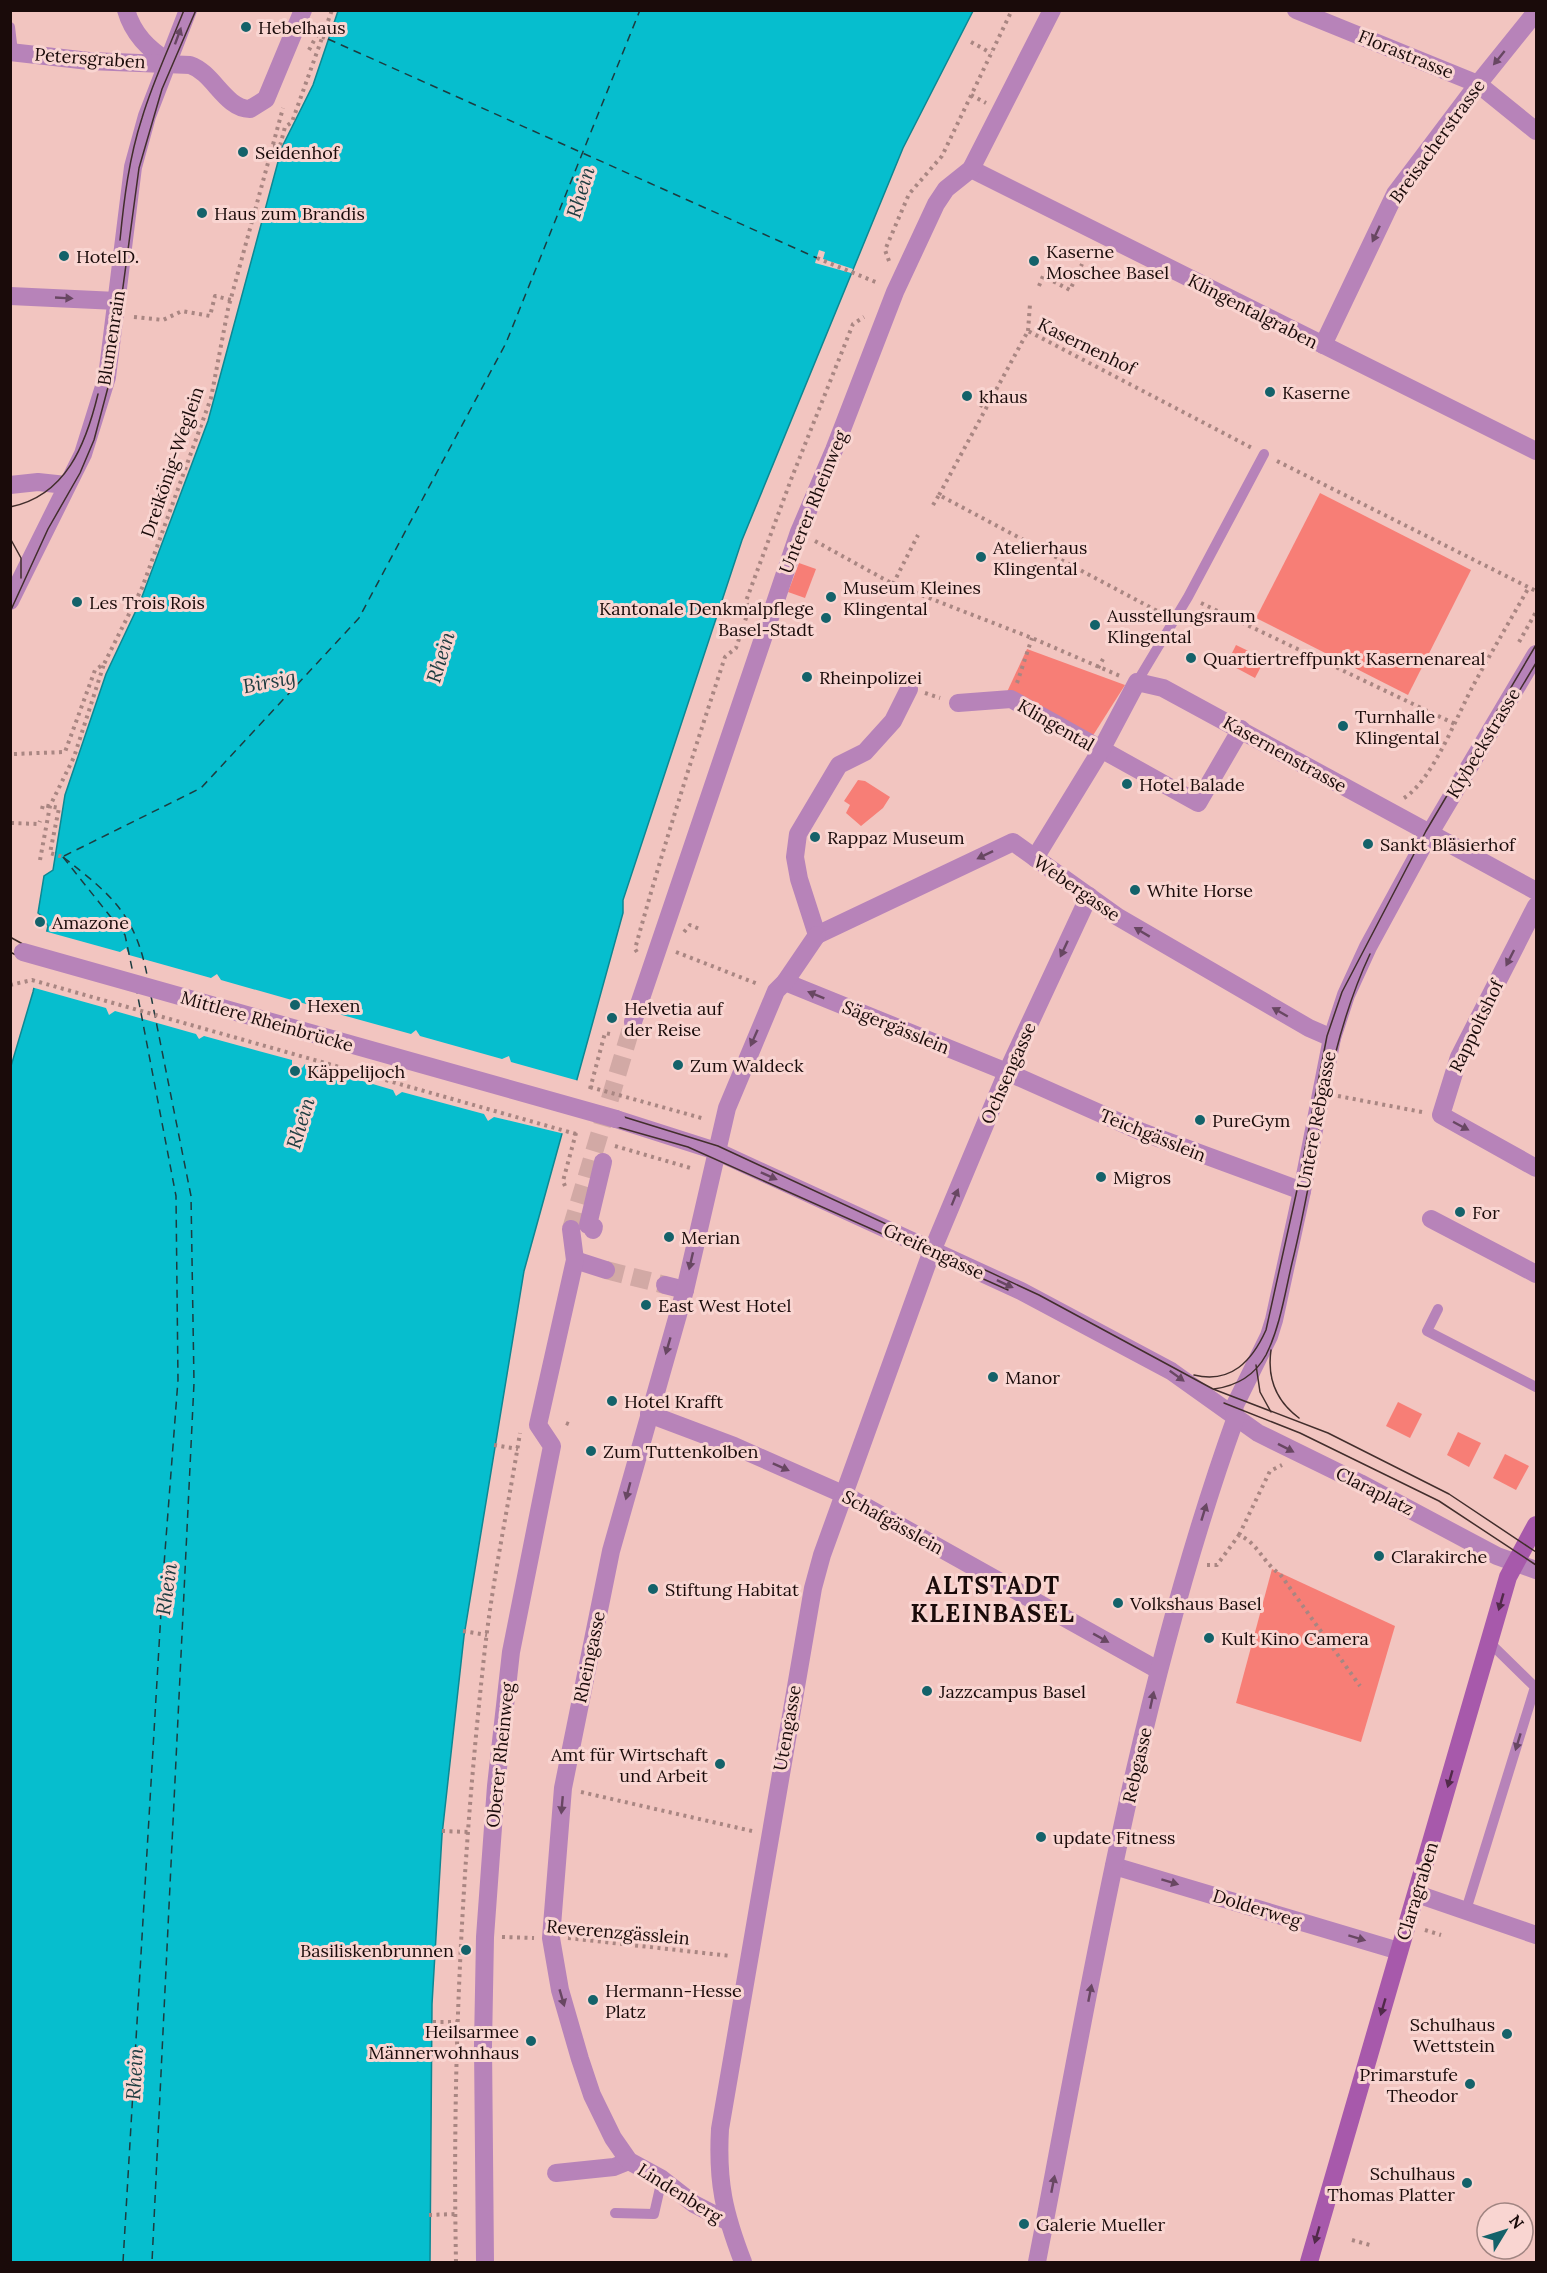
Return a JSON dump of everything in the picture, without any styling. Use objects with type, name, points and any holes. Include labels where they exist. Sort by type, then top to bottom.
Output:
[{"type":"street","points":[[126,10],[137,35],[150,50],[169,62],[197,67],[209,76],[235,105],[243,109],[256,107],[269,93],[303,10]]},
{"type":"street","name":"Blumenrain","points":[[10,601],[82,454],[99,407],[107,377],[133,167],[145,122],[188,10]]},
{"type":"street","name":"Unterer Rheinweg","points":[[633,1022],[799,531],[851,408],[895,291],[936,204],[946,189],[971,170],[1052,10]]},
{"type":"street","name":"Florastrasse","points":[[1296,10],[1478,84],[1536,131]]},
{"type":"street","name":"Breisacherstrasse","points":[[1323,345],[1395,194],[1536,12]]},
{"type":"street","name":"Petersgraben","points":[[12,52],[89,61],[169,62]]},
{"type":"street","name":"Klingentalgraben","points":[[971,170],[1536,451]]},
{"type":"street","points":[[10,296],[116,308]]},
{"type":"street","points":[[10,485],[38,482],[66,485]]},
{"type":"street","name":"Klybeckstrasse","points":[[1430,833],[1536,654]]},
{"type":"street","name":"Kasernenstrasse","points":[[1137,682],[1163,688],[1536,891]]},
{"type":"street","name":"Klingental","points":[[1035,858],[1101,750],[1137,682]]},
{"type":"street","points":[[817,935],[799,879],[795,857],[798,834],[839,765],[865,752],[893,721],[909,689]]},
{"type":"street","name":"Klingental","points":[[958,703],[1011,699],[1198,803],[1241,729]]},
{"type":"street","name":"Untere Rebgasse","points":[[1236,1417],[1234,1407],[1269,1336],[1302,1191],[1332,1038],[1357,970],[1430,833]]},
{"type":"street","name":"Webergasse","points":[[817,935],[1013,842],[1089,896],[1192,962],[1309,1028],[1332,1038]]},
{"type":"street","name":"Ochsengasse","points":[[933,1251],[1007,1072],[1089,896]]},
{"type":"street","name":"Rappoltshof","points":[[1441,1115],[1459,1057],[1536,906]]},
{"type":"street","name":"Rheingasse","points":[[629,2161],[614,2138],[592,2095],[560,1990],[551,1938],[563,1788],[611,1551],[684,1290],[723,1127],[753,1042],[776,991],[785,982],[817,935]]},
{"type":"street","name":"Mittlere Rheinbrücke","points":[[17,948],[616,1119]]},
{"type":"street","name":"Sägergässlein","points":[[785,982],[1007,1072]]},
{"type":"street","name":"Teichgässlein","points":[[1007,1072],[1142,1132],[1302,1191]]},
{"type":"street","points":[[1441,1115],[1536,1168]]},
{"type":"street","name":"Greifengasse","points":[[616,1119],[716,1151],[1021,1292],[1171,1371],[1236,1417]]},
{"type":"street","points":[[593,1230],[594,1227],[588,1225],[603,1162]]},
{"type":"street","points":[[1431,1219],[1469,1247],[1536,1274]]},
{"type":"street","points":[[571,1229],[575,1260],[606,1270]]},
{"type":"street","name":"Utengasse","points":[[727,2220],[718,2170],[720,2129],[747,1957],[813,1588],[933,1251]]},
{"type":"street","name":"Oberer Rheinweg","points":[[485,2262],[483,2045],[485,1937],[496,1786],[511,1652],[552,1446],[538,1425],[575,1260]]},
{"type":"street","points":[[665,1286],[684,1290]]},
{"type":"street","name":"Schafgässlein","points":[[649,1414],[734,1446],[845,1495],[1158,1671]]},
{"type":"street","name":"Claraplatz","points":[[1236,1417],[1258,1433],[1290,1451],[1360,1483],[1497,1556],[1536,1570]]},
{"type":"street","name":"Rebgasse","points":[[1037,2262],[1114,1866],[1158,1671],[1236,1417]]},
{"type":"street","name":"Claragraben","points":[[1309,2262],[1508,1577],[1536,1525]]},
{"type":"street","name":"Dolderweg","points":[[1114,1866],[1399,1951]]},
{"type":"street","points":[[1417,1894],[1536,1935]]},
{"type":"street","name":"Lindenberg","points":[[556,2173],[614,2167],[629,2161],[662,2180],[694,2204],[727,2220],[743,2262]]},
{"type":"lane","points":[[10,27],[12,52]]},
{"type":"lane","points":[[1137,682],[1175,621],[1264,454]]},
{"type":"lane","points":[[1438,1309],[1427,1330],[1536,1387]]},
{"type":"lane","points":[[1466,1910],[1535,1687],[1489,1642]]},
{"type":"lane","points":[[615,2213],[654,2214],[662,2180]]},
{"type":"path","points":[[273,146],[280,146],[285,127],[292,122],[326,38],[332,10]]},
{"type":"path","points":[[316,40],[317,34],[326,38]]},
{"type":"path","points":[[971,42],[991,53]]},
{"type":"path","name":"Dreikönig-Weglein","points":[[14,754],[65,752],[95,670],[104,664],[142,588],[188,467],[211,398],[231,300],[283,111]]},
{"type":"path","points":[[816,258],[884,285]]},
{"type":"path","points":[[1039,286],[1043,276],[1070,290],[1082,264]]},
{"type":"path","points":[[116,308],[163,320],[182,311],[210,316],[215,296],[231,300]]},
{"type":"path","points":[[1028,331],[1030,304]]},
{"type":"path","name":"Kasernenhof","points":[[933,505],[1028,331],[1264,454],[1536,591]]},
{"type":"path","points":[[650,970],[635,949],[679,798],[725,657],[736,648],[749,609],[746,601],[762,552],[841,354]]},
{"type":"path","points":[[980,405],[987,408]]},
{"type":"path","points":[[939,495],[1175,621]]},
{"type":"path","points":[[799,531],[893,584],[1137,682]]},
{"type":"path","points":[[893,584],[918,535]]},
{"type":"path","points":[[1392,812],[1401,800],[1415,791],[1455,724],[1473,686],[1529,587]]},
{"type":"path","points":[[1188,597],[1455,724]]},
{"type":"path","points":[[1011,699],[1032,638]]},
{"type":"path","points":[[1098,668],[1103,659]]},
{"type":"path","points":[[40,860],[50,806],[74,758],[104,664]]},
{"type":"path","points":[[909,689],[958,703]]},
{"type":"path","points":[[42,809],[43,805],[59,808],[50,853],[63,857]]},
{"type":"path","points":[[10,823],[39,825],[40,821]]},
{"type":"path","points":[[679,953],[684,933],[690,925],[702,930]]},
{"type":"path","points":[[658,945],[760,985]]},
{"type":"path","points":[[10,985],[32,980],[576,1134]]},
{"type":"path","points":[[592,1076],[605,1033],[610,1034]]},
{"type":"path","points":[[590,1087],[699,1116],[723,1127]]},
{"type":"path","points":[[1320,1093],[1441,1115]]},
{"type":"path","points":[[603,1162],[608,1144],[687,1167]]},
{"type":"path","points":[[565,1186],[563,1181],[572,1147]]},
{"type":"path","points":[[456,2262],[458,2022],[462,1916],[487,1635],[521,1430]]},
{"type":"path","points":[[494,1445],[518,1449]]},
{"type":"path","points":[[1189,1564],[1216,1565],[1239,1534],[1270,1471],[1283,1464]]},
{"type":"path","points":[[1239,1534],[1250,1539],[1272,1569],[1280,1574],[1360,1686]]},
{"type":"path","points":[[463,1631],[487,1635]]},
{"type":"path","points":[[563,1788],[769,1835]]},
{"type":"path","points":[[442,1831],[469,1832]]},
{"type":"path","points":[[453,1915],[462,1916]]},
{"type":"path","name":"Reverenzgässlein","points":[[485,1937],[551,1938],[747,1957]]},
{"type":"path","points":[[433,2022],[458,2022]]},
{"type":"path","points":[[429,2216],[455,2214]]},
{"type":"path","points":[[1352,2240],[1370,2245]]},
{"type":"shaded area","points":[[1320,493],[1471,570],[1408,695],[1256,618]]},
{"type":"shaded area","points":[[799,563],[816,569],[805,598],[788,592]]},
{"type":"shaded area","points":[[1236,645],[1265,659],[1255,678],[1227,663]]},
{"type":"shaded area","points":[[1027,649],[1125,685],[1092,737],[1007,692]]},
{"type":"shaded area","points":[[858,780],[865,781],[890,797],[883,808],[861,826],[846,813],[850,805],[844,801]]},
{"type":"shaded area","points":[[1398,1402],[1422,1414],[1410,1438],[1386,1426]]},
{"type":"shaded area","points":[[1458,1432],[1481,1443],[1469,1467],[1447,1455]]},
{"type":"shaded area","points":[[1505,1454],[1529,1466],[1516,1490],[1493,1478]]},
{"type":"shaded area","points":[[1272,1569],[1395,1626],[1361,1742],[1236,1703]]},
{"type":"water","points":[[338,11],[973,11],[903,148],[742,540],[623,900],[623,913],[524,1271],[464,1636],[442,1835],[432,2004],[430,2262],[11,2262],[11,1066],[33,992],[48,926],[38,913],[44,876],[53,870],[65,795],[106,674],[140,602],[208,421],[282,147],[313,85]]},
{"type":"pier","points":[[819,250],[825,252],[823,259],[853,269],[851,273],[815,263]]},
{"type":"pier","points":[[44,931],[120,952],[126,948],[129,955],[211,978],[217,974],[221,980],[306,1004],[318,998],[324,1010],[411,1034],[416,1030],[420,1036],[502,1059],[509,1056],[511,1062],[579,1081],[565,1134],[494,1117],[488,1121],[484,1114],[402,1092],[396,1096],[393,1090],[305,1064],[302,1068],[292,1065],[292,1060],[204,1036],[199,1039],[196,1034],[115,1011],[109,1015],[106,1008],[31,987]]},
{"type":"ferry route","points":[[64,856],[201,788],[359,618],[506,343],[640,10]]},
{"type":"ferry route","points":[[328,39],[817,258]]},
{"type":"ferry route","points":[[63,857],[96,884],[120,909],[137,939],[148,980]]},
{"type":"ferry route","points":[[63,857],[125,935],[133,973]]},
{"type":"ferry route","points":[[123,2262],[163,1578],[178,1380],[176,1196],[137,992]]},
{"type":"ferry route","points":[[151,996],[191,1196],[194,1383],[152,2262]]},
{"type":"tunnel","points":[[571,1229],[633,1022]]},
{"type":"tunnel","points":[[606,1270],[665,1285]]},
{"type":"tram line","points":[[120,240],[123,209],[137,133],[151,91],[184,10]]},
{"type":"tram line","points":[[10,612],[48,529],[80,473],[94,440],[111,376],[139,168],[162,89],[196,10]]},
{"type":"tram line","points":[[10,507],[46,492],[59,480],[80,449],[98,394]]},
{"type":"tram line","points":[[10,538],[21,558],[21,578]]},
{"type":"tram line","points":[[1194,1375],[1219,1376],[1239,1368],[1254,1351],[1266,1330],[1297,1190],[1327,1036],[1342,992],[1426,831],[1536,645]]},
{"type":"tram line","points":[[1461,788],[1536,663]]},
{"type":"tram line","points":[[10,937],[39,953],[621,1116],[718,1146],[1039,1295],[1213,1389],[1328,1433],[1449,1494],[1536,1552]]},
{"type":"tram line","points":[[10,952],[24,959],[688,1147],[1008,1290]]},
{"type":"tram line","points":[[1214,1389],[1230,1385],[1251,1374],[1262,1362],[1275,1333],[1301,1224],[1332,1068],[1342,1029],[1370,954]]},
{"type":"tram line","points":[[1271,1350],[1270,1370],[1275,1388],[1284,1404],[1299,1418]]},
{"type":"tram line","points":[[1256,1365],[1260,1392],[1271,1412]]},
{"type":"tram line","points":[[1224,1403],[1300,1433],[1439,1501],[1536,1565]]},
{"type":"place","name":"Hebelhaus","points":[[246,27]]},
{"type":"place","name":"Seidenhof","points":[[243,152]]},
{"type":"place","name":"Haus zum Brandis","points":[[202,213]]},
{"type":"place","name":"HotelD.","points":[[64,256]]},
{"type":"place","name":"Kaserne Moschee Basel","points":[[1034,261]]},
{"type":"place","name":"Kaserne","points":[[1270,392]]},
{"type":"place","name":"khaus","points":[[967,396]]},
{"type":"place","name":"Atelierhaus Klingental","points":[[981,557]]},
{"type":"place","name":"Museum Kleines Klingental","points":[[831,597]]},
{"type":"place","name":"Les Trois Rois","points":[[77,602]]},
{"type":"place","name":"Kantonale Denkmalpflege Basel-Stadt","points":[[826,618]]},
{"type":"place","name":"Ausstellungsraum Klingental","points":[[1095,625]]},
{"type":"place","name":"Quartiertreffpunkt Kasernenareal","points":[[1191,658]]},
{"type":"place","name":"Rheinpolizei","points":[[807,677]]},
{"type":"place","name":"Turnhalle Klingental","points":[[1343,726]]},
{"type":"place","name":"Hotel Balade","points":[[1127,784]]},
{"type":"place","name":"Rappaz Museum","points":[[815,837]]},
{"type":"place","name":"Sankt Bläsierhof","points":[[1368,844]]},
{"type":"place","name":"White Horse","points":[[1135,890]]},
{"type":"place","name":"Amazone","points":[[40,922]]},
{"type":"place","name":"Hexen","points":[[295,1005]]},
{"type":"place","name":"Helvetia auf der Reise","points":[[612,1018]]},
{"type":"place","name":"Zum Waldeck","points":[[678,1065]]},
{"type":"place","name":"Käppelijoch","points":[[295,1071]]},
{"type":"place","name":"PureGym","points":[[1200,1120]]},
{"type":"place","name":"Migros","points":[[1101,1177]]},
{"type":"place","name":"For","points":[[1460,1212]]},
{"type":"place","name":"Merian","points":[[669,1237]]},
{"type":"place","name":"East West Hotel","points":[[646,1305]]},
{"type":"place","name":"Manor","points":[[993,1377]]},
{"type":"place","name":"Hotel Krafft","points":[[612,1401]]},
{"type":"place","name":"Zum Tuttenkolben","points":[[591,1451]]},
{"type":"place","name":"Clarakirche","points":[[1379,1556]]},
{"type":"place","name":"Stiftung Habitat","points":[[653,1589]]},
{"type":"place","name":"Volkshaus Basel","points":[[1118,1603]]},
{"type":"place","name":"Kult Kino Camera","points":[[1209,1638]]},
{"type":"place","name":"Jazzcampus Basel","points":[[927,1691]]},
{"type":"place","name":"Amt für Wirtschaft und Arbeit","points":[[720,1764]]},
{"type":"place","name":"update Fitness","points":[[1041,1837]]},
{"type":"place","name":"Basiliskenbrunnen","points":[[466,1950]]},
{"type":"place","name":"Hermann-Hesse Platz","points":[[593,2000]]},
{"type":"place","name":"Schulhaus Wettstein","points":[[1507,2034]]},
{"type":"place","name":"Heilsarmee Männerwohnhaus","points":[[531,2041]]},
{"type":"place","name":"Primarstufe Theodor","points":[[1470,2084]]},
{"type":"place","name":"Schulhaus Thomas Platter","points":[[1467,2183]]},
{"type":"place","name":"Galerie Mueller","points":[[1024,2224]]},
{"type":"district","name":"ALTSTADT KLEINBASEL","points":[[993,1599]]},
{"type":"water label","name":"Rhein","points":[[580,192]]},
{"type":"water label","name":"Rhein","points":[[440,657]]},
{"type":"water label","name":"Birsig","points":[[269,681]]},
{"type":"water label","name":"Rhein","points":[[300,1123]]},
{"type":"water label","name":"Rhein","points":[[166,1589]]},
{"type":"water label","name":"Rhein","points":[[134,2074]]}]
